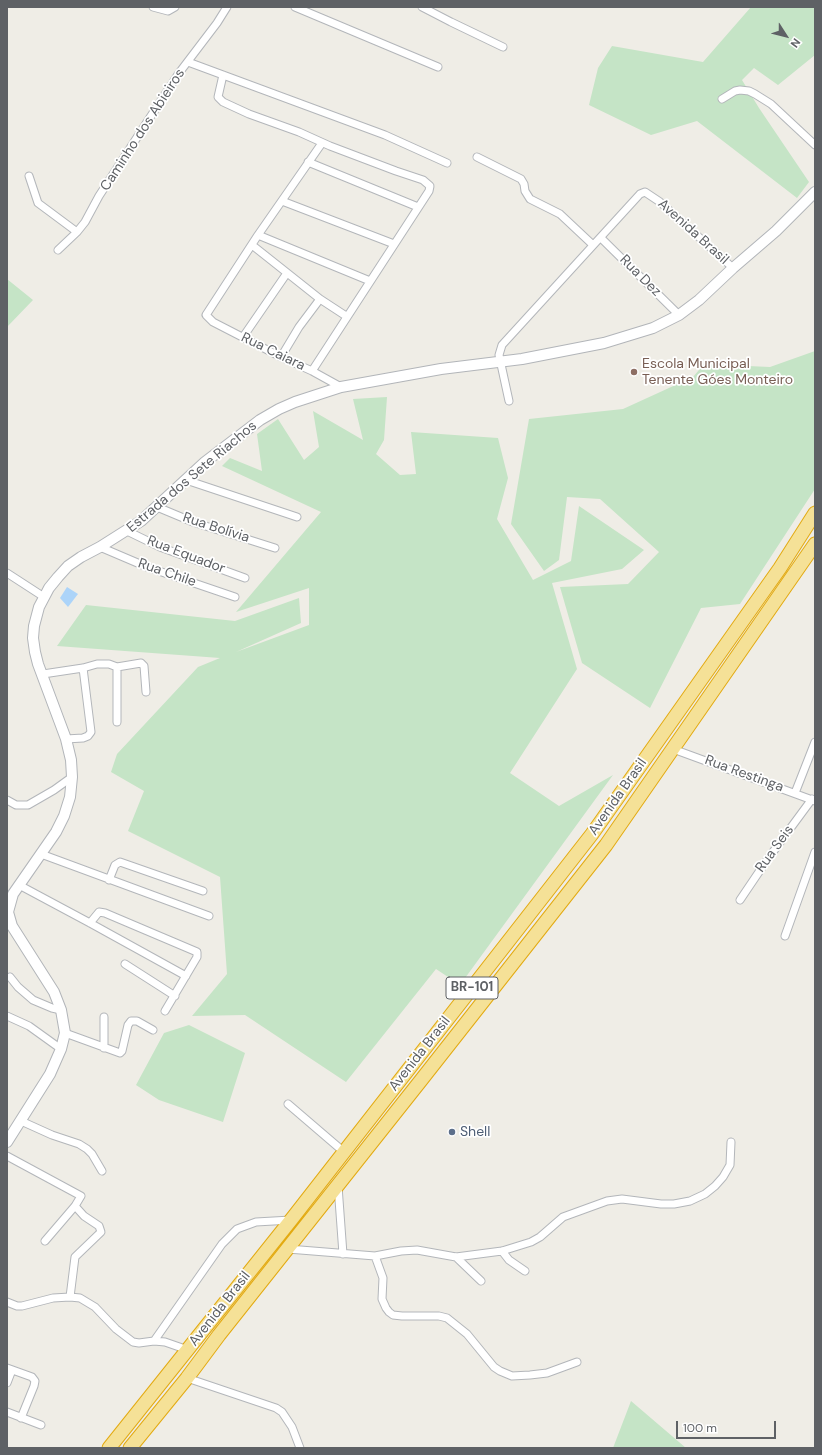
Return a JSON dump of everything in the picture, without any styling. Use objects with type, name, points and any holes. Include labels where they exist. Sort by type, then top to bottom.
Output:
[{"type":"highway","name":"Avenida Brasil","points":[[109,1448],[291,1220],[592,834],[780,568],[815,513]]},
{"type":"highway","name":"Avenida Brasil","points":[[130,1448],[187,1378],[606,845],[815,544]]},
{"type":"street","points":[[153,7],[168,11],[175,7]]},
{"type":"street","name":"Caminho dos Abieiros","points":[[58,250],[77,232],[162,99],[227,7]]},
{"type":"street","points":[[295,7],[438,66]]},
{"type":"street","points":[[422,7],[503,47]]},
{"type":"street","points":[[188,62],[385,136],[447,163]]},
{"type":"street","points":[[223,74],[218,95],[220,101],[249,114],[299,132],[322,143],[426,182],[430,186],[429,191],[346,316],[312,371]]},
{"type":"street","points":[[722,99],[740,90],[749,91],[771,104],[815,144]]},
{"type":"street","points":[[322,143],[252,245],[320,299],[346,316]]},
{"type":"street","points":[[477,157],[521,179],[524,184],[525,191],[530,199],[560,214],[593,246]]},
{"type":"street","points":[[308,162],[418,207]]},
{"type":"street","points":[[29,176],[38,203],[77,232]]},
{"type":"street","name":"Avenida Brasil","points":[[601,238],[636,198],[645,192],[660,202],[733,268]]},
{"type":"street","name":"Estrada dos Sete Riachos","points":[[7,1142],[50,1074],[61,1049],[65,1033],[61,1010],[54,992],[12,926],[8,912],[10,894],[41,854],[64,816],[70,797],[72,777],[71,760],[66,739],[35,652],[33,638],[36,616],[44,597],[58,576],[68,566],[81,557],[100,548],[127,531],[157,507],[211,458],[260,420],[295,402],[341,387],[441,369],[522,359],[604,343],[653,328],[679,315],[699,300],[776,231],[815,192]]},
{"type":"street","points":[[282,201],[394,244]]},
{"type":"street","points":[[258,235],[370,281]]},
{"type":"street","points":[[509,401],[499,352],[505,341],[601,238]]},
{"type":"street","name":"Rua Dez","points":[[601,238],[679,315]]},
{"type":"street","name":"Rua Caiara","points":[[252,245],[206,315],[212,322],[312,371],[341,387]]},
{"type":"street","points":[[243,337],[287,273]]},
{"type":"street","points":[[281,357],[299,327],[320,299]]},
{"type":"street","points":[[186,480],[296,517]]},
{"type":"street","name":"Rua Bolívia","points":[[157,507],[193,522],[275,548]]},
{"type":"street","name":"Rua Equador","points":[[127,531],[160,547],[245,578]]},
{"type":"street","name":"Rua Chile","points":[[100,548],[147,567],[235,597]]},
{"type":"street","points":[[7,573],[44,597]]},
{"type":"street","points":[[43,674],[83,668],[97,664],[109,664],[117,667],[141,663],[144,666],[146,692]]},
{"type":"street","points":[[117,667],[117,722]]},
{"type":"street","points":[[66,739],[88,736],[91,732],[83,668]]},
{"type":"street","points":[[795,793],[814,751],[815,742]]},
{"type":"street","name":"Rua Restinga","points":[[673,749],[814,800]]},
{"type":"street","points":[[7,800],[16,805],[28,805],[54,790],[72,777]]},
{"type":"street","name":"Rua Seis","points":[[740,900],[767,860],[814,800]]},
{"type":"street","points":[[785,936],[815,852]]},
{"type":"street","points":[[41,854],[209,916]]},
{"type":"street","points":[[109,880],[115,865],[120,862],[203,892]]},
{"type":"street","points":[[18,885],[90,922],[186,976]]},
{"type":"street","points":[[90,922],[99,912],[105,913],[197,952],[197,957],[165,1011]]},
{"type":"street","points":[[125,964],[175,996]]},
{"type":"street","points":[[10,977],[18,987],[33,1000],[61,1010]]},
{"type":"street","points":[[7,1016],[29,1026],[61,1049]]},
{"type":"street","points":[[104,1017],[104,1048]]},
{"type":"street","points":[[65,1033],[119,1053],[122,1051],[128,1025],[131,1021],[137,1021],[153,1030]]},
{"type":"street","points":[[288,1104],[344,1152]]},
{"type":"street","points":[[21,1120],[52,1135],[79,1144],[87,1149],[92,1154],[102,1171]]},
{"type":"street","points":[[288,1248],[375,1256],[409,1250],[456,1257],[502,1251],[531,1242],[540,1237],[563,1217],[607,1201],[622,1199],[674,1204],[690,1202],[705,1194],[723,1177],[730,1165],[732,1142]]},
{"type":"street","points":[[7,1156],[80,1195],[81,1198],[75,1206],[45,1241]]},
{"type":"street","points":[[338,1186],[343,1254]]},
{"type":"street","points":[[70,1297],[75,1257],[101,1232],[99,1226],[84,1216],[75,1206]]},
{"type":"street","points":[[154,1341],[222,1244],[230,1235],[237,1229],[256,1222],[291,1220]]},
{"type":"street","points":[[502,1251],[509,1260],[525,1271]]},
{"type":"street","points":[[375,1256],[384,1278],[382,1299],[389,1312],[393,1315],[402,1316],[439,1316],[446,1318],[467,1334],[494,1367],[500,1371],[512,1376],[530,1375],[547,1373],[578,1362]]},
{"type":"street","points":[[456,1257],[481,1281]]},
{"type":"street","points":[[7,1302],[17,1306],[22,1306],[53,1298],[80,1298],[90,1304],[116,1329],[133,1342],[165,1342],[188,1350]]},
{"type":"street","points":[[7,1383],[10,1369],[34,1378],[34,1386],[21,1418]]},
{"type":"street","points":[[187,1378],[276,1408],[288,1419],[300,1448]]},
{"type":"street","points":[[7,1412],[41,1425]]},
{"type":"green space","points":[[751,7],[815,7],[815,55],[778,85],[754,68],[742,80],[809,182],[797,198],[697,121],[651,135],[589,105],[598,68],[612,46],[703,62]]},
{"type":"green space","points":[[7,279],[33,300],[7,327]]},
{"type":"green space","points":[[815,351],[815,489],[740,604],[701,608],[650,708],[582,663],[560,587],[628,584],[659,552],[600,499],[567,497],[559,560],[544,571],[511,524],[529,419],[623,409],[693,377],[704,364],[770,367]]},
{"type":"green space","points":[[387,397],[384,440],[376,454],[400,475],[416,474],[411,432],[498,438],[508,478],[497,519],[533,580],[571,561],[579,506],[644,550],[622,569],[552,583],[577,669],[510,773],[559,806],[613,775],[460,985],[436,969],[346,1082],[245,1015],[192,1016],[227,974],[220,877],[128,831],[144,791],[111,772],[117,754],[198,667],[220,658],[57,646],[86,605],[235,621],[299,598],[301,623],[236,652],[309,625],[309,588],[236,612],[321,512],[222,466],[230,458],[262,471],[257,434],[278,419],[304,460],[319,447],[313,411],[363,440],[353,399]]},
{"type":"green space","points":[[189,1025],[245,1053],[223,1122],[159,1100],[136,1085],[164,1033]]},
{"type":"green space","points":[[631,1401],[686,1448],[613,1448]]},
{"type":"water","points":[[67,587],[78,594],[68,607],[60,598]]},
{"type":"place","name":"Escola Municipal Tenente Góes Monteiro","points":[[634,372]]},
{"type":"place","name":"Shell","points":[[452,1132]]}]
